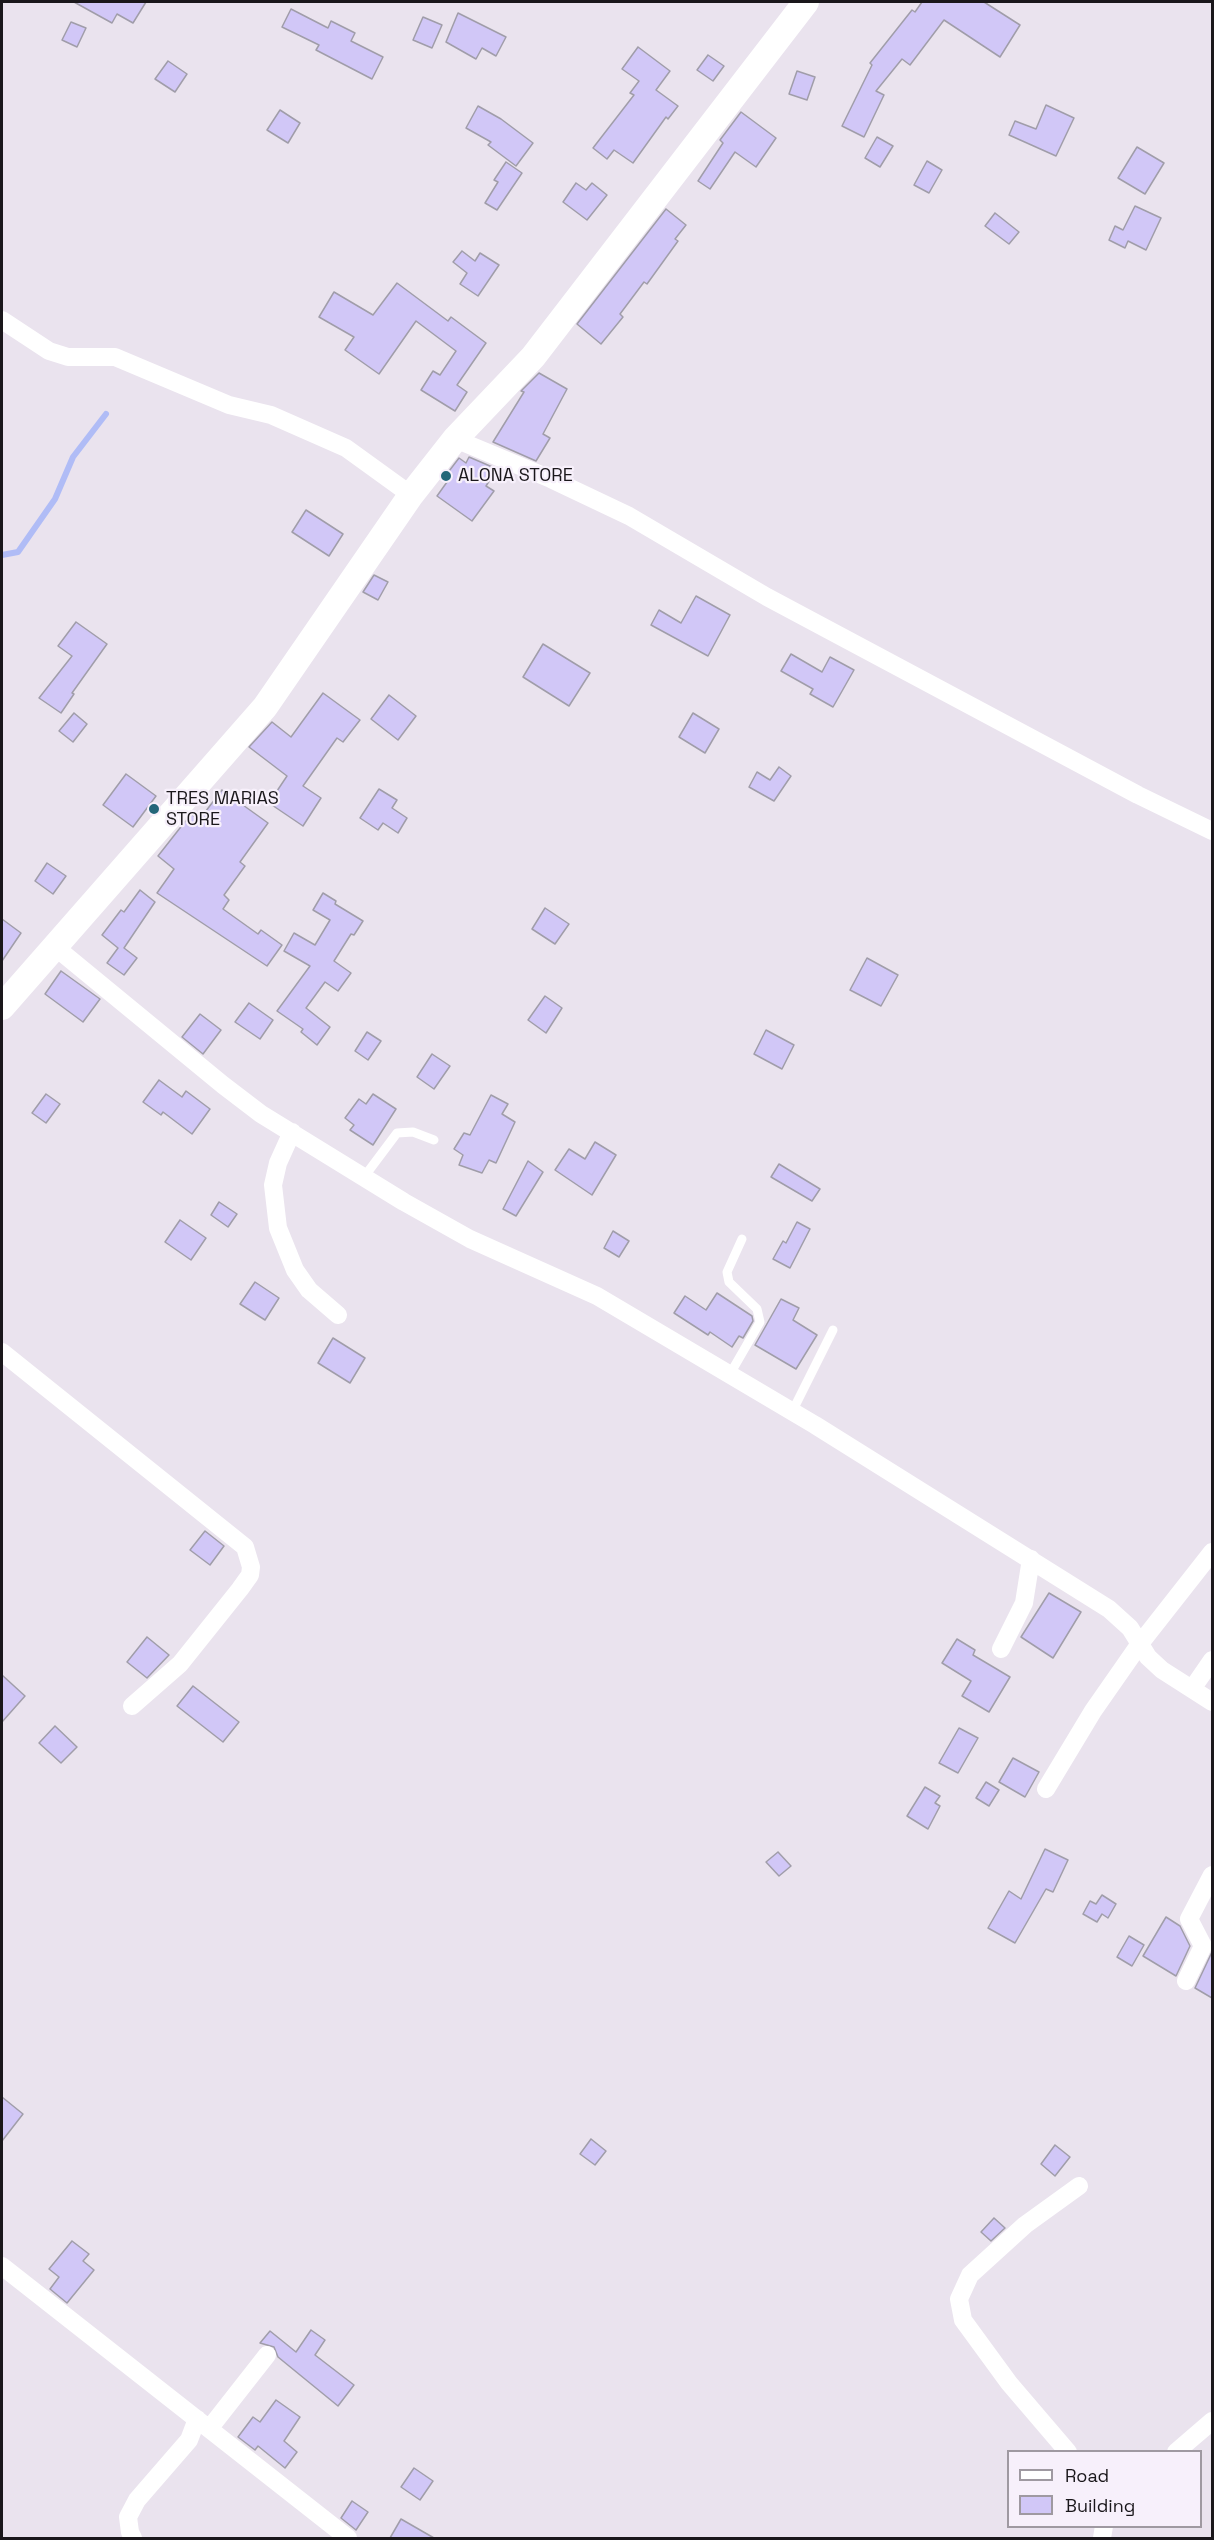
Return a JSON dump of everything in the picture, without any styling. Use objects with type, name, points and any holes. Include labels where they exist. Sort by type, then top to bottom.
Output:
[{"type":"street","points":[[2,1007],[265,707],[411,495],[455,439],[533,357],[806,2]]},
{"type":"street","points":[[2,320],[49,351],[68,357],[115,357],[229,405],[271,415],[346,448],[411,495]]},
{"type":"street","points":[[455,439],[550,479],[629,516],[777,603],[1138,795],[1212,831]]},
{"type":"street","points":[[54,946],[261,1114],[470,1239],[597,1296],[730,1374],[1032,1559],[1109,1609],[1130,1628],[1138,1645],[1162,1670],[1212,1702]]},
{"type":"street","points":[[292,1132],[278,1163],[273,1185],[278,1227],[295,1270],[309,1290],[338,1315]]},
{"type":"street","points":[[2,1352],[245,1547],[251,1567],[250,1575],[180,1664],[132,1706]]},
{"type":"street","points":[[1046,1789],[1093,1711],[1138,1645],[1212,1552]]},
{"type":"street","points":[[1001,1649],[1024,1603],[1032,1559]]},
{"type":"street","points":[[1192,1689],[1212,1660]]},
{"type":"street","points":[[1186,1981],[1203,1946],[1189,1919],[1212,1875]]},
{"type":"street","points":[[1067,2450],[1010,2383],[963,2320],[959,2299],[970,2276],[1025,2225],[1079,2186]]},
{"type":"street","points":[[2,2266],[348,2538]]},
{"type":"street","points":[[134,2538],[129,2532],[128,2517],[136,2500],[267,2355]]},
{"type":"street","points":[[1177,2450],[1212,2421]]},
{"type":"lane","points":[[364,1177],[397,1133],[414,1132],[434,1140]]},
{"type":"lane","points":[[730,1374],[760,1322],[757,1309],[729,1282],[727,1272],[742,1239]]},
{"type":"lane","points":[[792,1412],[833,1330]]},
{"type":"building","points":[[74,2],[146,2],[133,23],[117,14],[112,23]]},
{"type":"building","points":[[922,2],[984,2],[1020,25],[1000,57],[944,20],[910,65],[902,59],[876,91],[884,95],[864,137],[842,126],[872,65],[870,63],[912,10],[915,12]]},
{"type":"building","points":[[291,9],[328,28],[331,21],[355,33],[351,41],[383,57],[372,79],[316,50],[319,45],[282,27]]},
{"type":"building","points":[[458,13],[506,37],[496,56],[482,48],[476,59],[446,42]]},
{"type":"building","points":[[423,17],[442,25],[432,48],[413,40]]},
{"type":"building","points":[[71,22],[86,28],[77,47],[62,40]]},
{"type":"building","points":[[638,47],[670,71],[656,90],[678,106],[668,119],[666,117],[633,163],[614,150],[607,159],[593,148],[634,95],[630,93],[639,81],[622,69]]},
{"type":"building","points":[[708,55],[724,66],[713,81],[697,70]]},
{"type":"building","points":[[168,61],[187,74],[175,92],[155,79]]},
{"type":"building","points":[[797,71],[815,77],[807,100],[789,94]]},
{"type":"building","points":[[1046,105],[1074,118],[1056,156],[1009,135],[1015,121],[1036,129]]},
{"type":"building","points":[[478,106],[501,119],[533,143],[516,166],[488,145],[491,142],[466,128]]},
{"type":"building","points":[[280,110],[300,123],[288,143],[267,130]]},
{"type":"building","points":[[741,112],[776,138],[756,167],[735,152],[710,189],[698,181],[723,143],[720,140]]},
{"type":"building","points":[[877,137],[893,146],[880,167],[865,158]]},
{"type":"building","points":[[1137,147],[1164,163],[1145,194],[1118,178]]},
{"type":"building","points":[[927,161],[942,170],[929,193],[914,185]]},
{"type":"building","points":[[506,162],[522,173],[497,210],[485,203],[498,182],[494,180]]},
{"type":"building","points":[[576,183],[586,190],[592,183],[607,195],[587,220],[563,202]]},
{"type":"building","points":[[1135,206],[1161,218],[1146,250],[1128,241],[1125,248],[1109,240],[1115,226],[1123,230]]},
{"type":"building","points":[[666,209],[686,225],[675,239],[678,241],[647,284],[644,282],[620,314],[623,317],[601,344],[577,324]]},
{"type":"building","points":[[995,213],[1019,232],[1009,244],[985,226]]},
{"type":"building","points":[[462,251],[475,261],[480,253],[499,265],[478,296],[460,284],[467,273],[453,262]]},
{"type":"building","points":[[397,283],[448,321],[451,317],[486,343],[457,385],[467,392],[455,411],[421,390],[433,371],[440,375],[456,351],[416,321],[379,374],[345,350],[354,337],[319,317],[334,292],[373,315]]},
{"type":"building","points":[[539,373],[567,389],[543,434],[550,438],[536,461],[493,442],[524,392],[521,391]]},
{"type":"building","points":[[469,457],[497,469],[486,486],[494,491],[472,521],[437,496],[447,482],[443,479],[459,458],[466,463]]},
{"type":"building","points":[[306,510],[343,534],[329,556],[292,532]]},
{"type":"building","points":[[374,575],[388,582],[378,600],[363,592]]},
{"type":"building","points":[[696,596],[730,615],[708,656],[651,625],[659,610],[681,623]]},
{"type":"building","points":[[76,622],[107,644],[72,693],[74,694],[61,713],[39,698],[72,656],[58,646]]},
{"type":"building","points":[[543,644],[590,673],[569,706],[523,677]]},
{"type":"building","points":[[791,654],[822,672],[830,657],[854,670],[833,707],[810,694],[813,689],[781,671]]},
{"type":"building","points":[[323,693],[360,720],[343,742],[337,738],[303,786],[321,798],[303,826],[269,803],[287,776],[249,747],[272,722],[291,737]]},
{"type":"building","points":[[389,695],[416,716],[398,740],[371,719]]},
{"type":"building","points":[[74,713],[87,724],[73,742],[59,731]]},
{"type":"building","points":[[693,713],[719,729],[705,753],[679,737]]},
{"type":"building","points":[[779,767],[791,776],[774,801],[749,787],[757,772],[770,780]]},
{"type":"building","points":[[126,774],[156,796],[133,827],[103,805]]},
{"type":"building","points":[[379,789],[397,800],[392,808],[407,818],[398,833],[383,823],[378,830],[360,818]]},
{"type":"building","points":[[222,790],[268,823],[240,862],[245,866],[224,895],[229,900],[223,909],[258,934],[261,930],[282,945],[267,966],[157,893],[174,869],[158,856],[191,814],[199,820]]},
{"type":"building","points":[[47,863],[66,876],[53,894],[35,881]]},
{"type":"building","points":[[140,890],[155,902],[124,948],[137,958],[124,975],[107,963],[118,948],[102,935],[121,910],[124,912]]},
{"type":"building","points":[[323,893],[336,901],[335,904],[363,921],[354,935],[351,934],[334,961],[351,973],[338,991],[325,982],[306,1008],[330,1027],[317,1045],[301,1032],[303,1029],[277,1011],[310,966],[284,951],[294,933],[315,945],[330,920],[313,910]]},
{"type":"building","points":[[545,908],[569,924],[555,944],[532,929]]},
{"type":"building","points":[[2,919],[21,933],[2,961]]},
{"type":"building","points":[[867,958],[898,975],[881,1006],[850,990]]},
{"type":"building","points":[[61,971],[100,999],[83,1022],[45,994]]},
{"type":"building","points":[[545,996],[562,1008],[546,1033],[528,1020]]},
{"type":"building","points":[[249,1003],[273,1020],[260,1039],[235,1022]]},
{"type":"building","points":[[200,1014],[221,1030],[203,1054],[182,1037]]},
{"type":"building","points":[[766,1030],[794,1045],[782,1069],[754,1054]]},
{"type":"building","points":[[367,1032],[381,1041],[368,1060],[355,1051]]},
{"type":"building","points":[[432,1054],[450,1066],[434,1089],[417,1077]]},
{"type":"building","points":[[159,1080],[182,1097],[186,1091],[210,1109],[192,1134],[163,1112],[161,1115],[143,1102]]},
{"type":"building","points":[[46,1094],[60,1104],[46,1123],[32,1113]]},
{"type":"building","points":[[373,1094],[396,1109],[373,1145],[350,1130],[354,1125],[345,1118],[359,1099],[366,1104]]},
{"type":"building","points":[[491,1095],[508,1104],[502,1114],[515,1122],[496,1163],[489,1160],[482,1173],[459,1165],[463,1155],[454,1149],[464,1133],[470,1135]]},
{"type":"building","points":[[595,1142],[616,1155],[592,1195],[555,1170],[569,1149],[585,1159]]},
{"type":"building","points":[[528,1161],[543,1172],[516,1216],[503,1209]]},
{"type":"building","points":[[779,1164],[820,1189],[812,1201],[771,1177]]},
{"type":"building","points":[[219,1202],[237,1214],[228,1227],[211,1215]]},
{"type":"building","points":[[180,1220],[206,1238],[191,1260],[165,1242]]},
{"type":"building","points":[[797,1222],[810,1229],[790,1268],[773,1259],[783,1241],[786,1243]]},
{"type":"building","points":[[613,1231],[629,1241],[619,1257],[604,1248]]},
{"type":"building","points":[[255,1282],[279,1298],[265,1320],[240,1304]]},
{"type":"building","points":[[717,1293],[752,1316],[753,1321],[743,1338],[739,1336],[732,1347],[710,1332],[708,1335],[674,1313],[685,1296],[706,1310]]},
{"type":"building","points":[[781,1299],[799,1308],[793,1320],[817,1335],[796,1369],[755,1345]]},
{"type":"building","points":[[333,1338],[365,1358],[350,1383],[318,1363]]},
{"type":"building","points":[[205,1531],[224,1546],[210,1565],[190,1550]]},
{"type":"building","points":[[1049,1593],[1081,1612],[1053,1658],[1021,1637]]},
{"type":"building","points":[[147,1637],[169,1655],[147,1678],[127,1662]]},
{"type":"building","points":[[957,1639],[975,1650],[973,1655],[1010,1677],[989,1712],[962,1696],[971,1681],[942,1663]]},
{"type":"building","points":[[2,1675],[25,1696],[2,1722]]},
{"type":"building","points":[[193,1686],[239,1722],[223,1742],[177,1706]]},
{"type":"building","points":[[55,1726],[77,1747],[61,1763],[39,1743]]},
{"type":"building","points":[[959,1728],[978,1738],[958,1773],[939,1763]]},
{"type":"building","points":[[1013,1758],[1039,1772],[1025,1797],[999,1782]]},
{"type":"building","points":[[986,1782],[999,1790],[989,1806],[976,1798]]},
{"type":"building","points":[[925,1787],[940,1796],[935,1803],[940,1806],[928,1829],[907,1816]]},
{"type":"building","points":[[1045,1849],[1068,1860],[1053,1892],[1046,1889],[1015,1943],[988,1928],[1009,1891],[1021,1899]]},
{"type":"building","points":[[778,1852],[791,1866],[779,1876],[766,1862]]},
{"type":"building","points":[[1102,1895],[1116,1904],[1108,1918],[1102,1914],[1097,1922],[1083,1914],[1090,1901],[1096,1904]]},
{"type":"building","points":[[1166,1917],[1180,1926],[1190,1946],[1176,1976],[1143,1956]]},
{"type":"building","points":[[1129,1936],[1144,1945],[1132,1966],[1117,1957]]},
{"type":"building","points":[[1212,1952],[1212,1998],[1195,1988]]},
{"type":"building","points":[[2,2097],[23,2114],[2,2141]]},
{"type":"building","points":[[591,2139],[606,2151],[595,2165],[580,2154]]},
{"type":"building","points":[[1055,2145],[1070,2157],[1055,2176],[1041,2164]]},
{"type":"building","points":[[994,2218],[1005,2228],[991,2241],[981,2232]]},
{"type":"building","points":[[72,2241],[89,2254],[83,2261],[94,2270],[67,2303],[50,2289],[59,2277],[49,2269]]},
{"type":"building","points":[[311,2330],[325,2340],[315,2355],[354,2385],[338,2406],[278,2357],[274,2347],[260,2343],[270,2331],[296,2352]]},
{"type":"building","points":[[276,2400],[300,2417],[284,2441],[297,2452],[285,2468],[258,2446],[255,2450],[238,2437],[253,2417],[260,2422]]},
{"type":"building","points":[[414,2468],[433,2481],[420,2500],[401,2487]]},
{"type":"building","points":[[352,2501],[368,2512],[356,2530],[341,2518]]},
{"type":"building","points":[[401,2519],[434,2538],[390,2538]]},
{"type":"waterway","points":[[2,555],[18,552],[55,499],[73,457],[106,414]]},
{"type":"place","name":"ALONA STORE","points":[[446,476]]},
{"type":"place","name":"TRES MARIAS STORE","points":[[154,809]]}]
